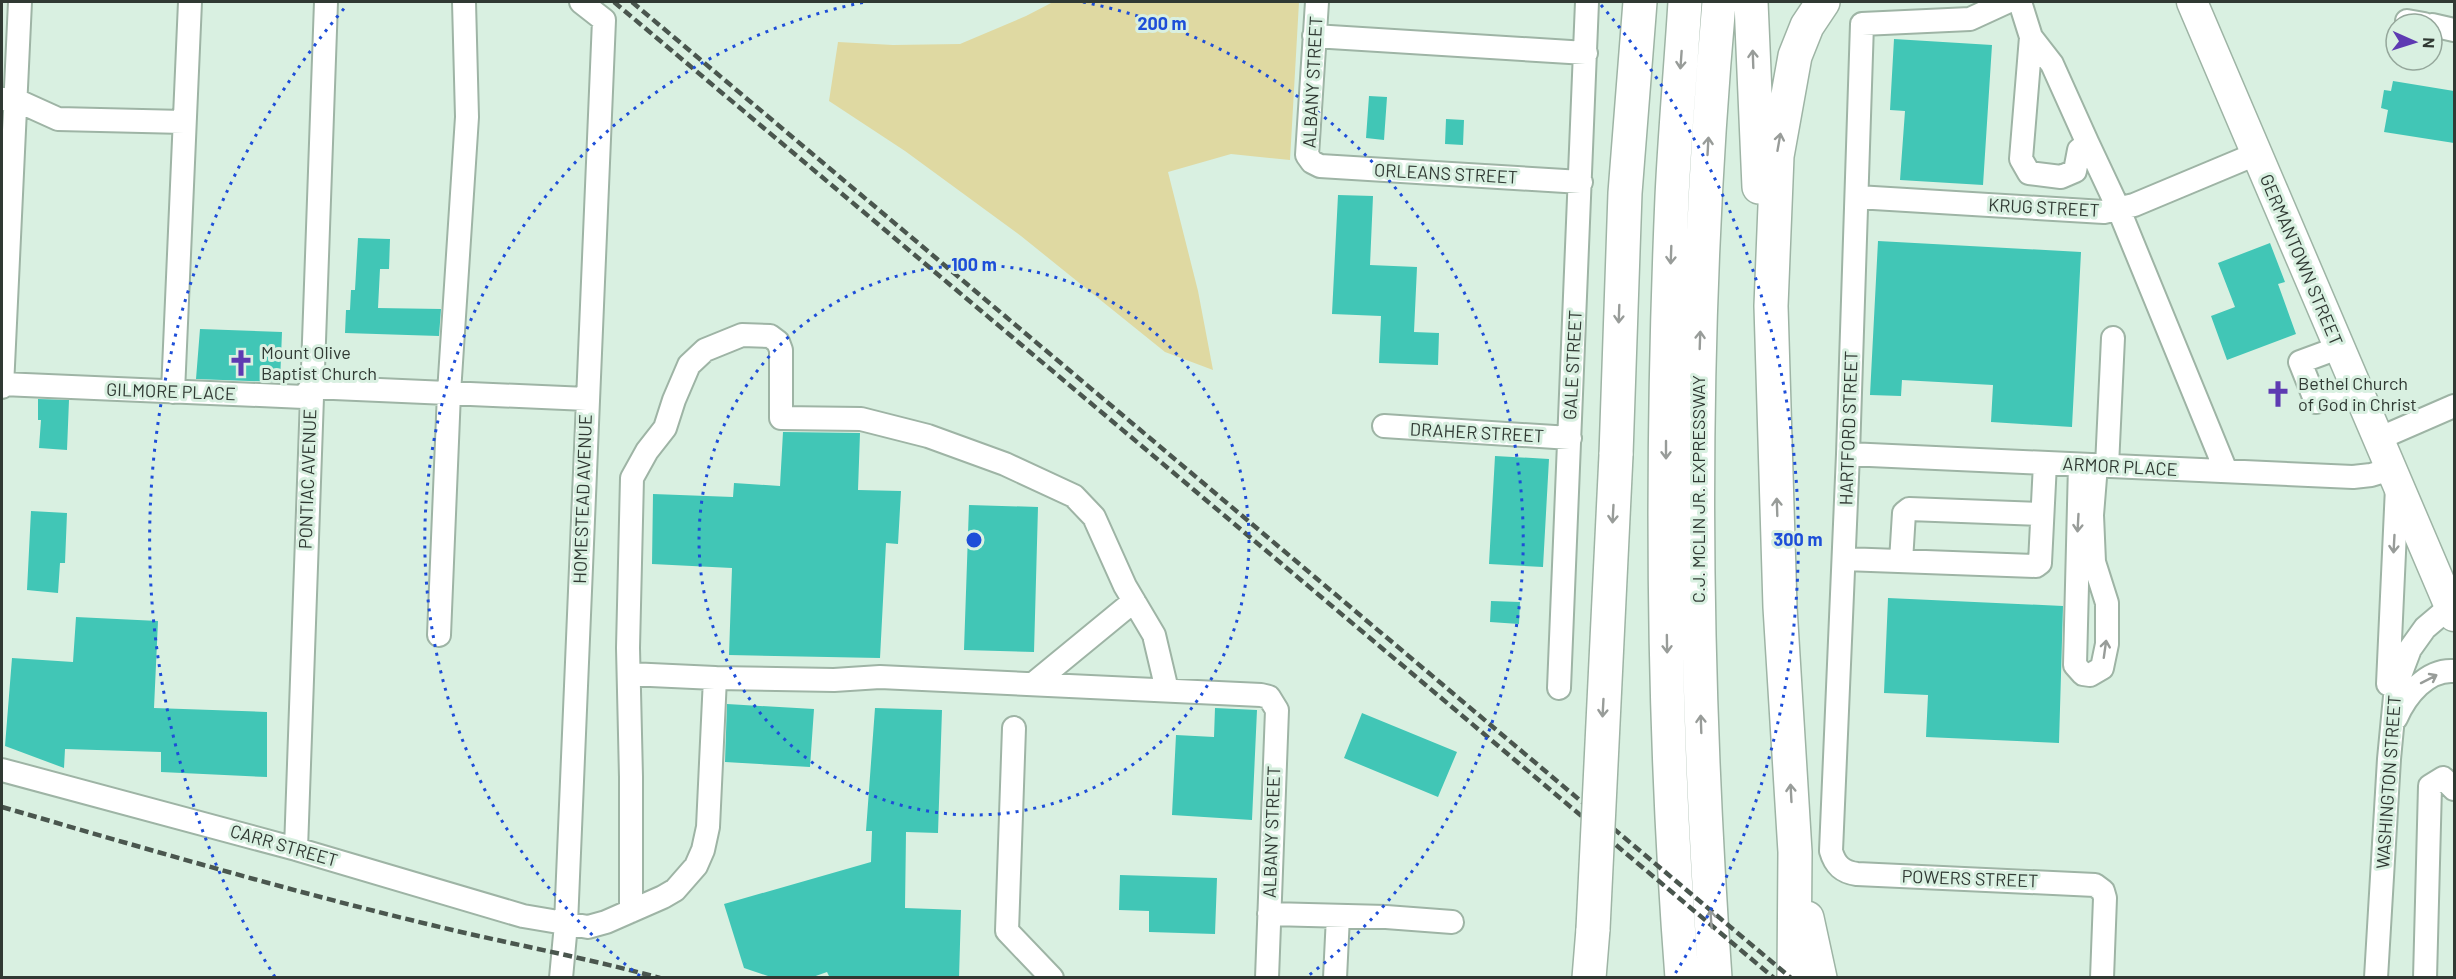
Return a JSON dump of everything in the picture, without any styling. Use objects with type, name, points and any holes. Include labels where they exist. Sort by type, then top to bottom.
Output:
[{"type":"highway","points":[[1618,2],[1616,87],[1625,193]]},
{"type":"highway","points":[[1589,978],[1616,455],[1625,193],[1640,2]]},
{"type":"highway","name":"C.J. MCLIN JR. EXPRESSWAY","points":[[1682,978],[1668,709],[1666,424],[1672,197],[1685,2]]},
{"type":"highway","name":"C.J. MCLIN JR. EXPRESSWAY","points":[[1715,978],[1704,832],[1697,513],[1698,382],[1703,240],[1712,77],[1719,2]]},
{"type":"highway","points":[[1751,2],[1756,161],[1771,306]]},
{"type":"highway","points":[[1794,978],[1795,852],[1780,607],[1771,306],[1776,156],[1795,56],[1807,26],[1823,2]]},
{"type":"highway","points":[[1795,852],[1820,978]]},
{"type":"highway","points":[[1593,929],[1595,978]]},
{"type":"main road","name":"GERMANTOWN STREET","points":[[2192,2],[2338,348],[2453,611]]},
{"type":"street","points":[[2,386],[9,99],[20,2]]},
{"type":"street","points":[[173,392],[190,2]]},
{"type":"street","name":"PONTIAC AVENUE","points":[[296,849],[326,2]]},
{"type":"street","points":[[439,635],[449,393],[467,117],[464,2]]},
{"type":"street","name":"HOMESTEAD AVENUE","points":[[561,978],[566,924],[604,20],[581,2]]},
{"type":"street","name":"ALBANY STREET","points":[[1312,162],[1308,155],[1317,2]]},
{"type":"street","name":"GALE STREET","points":[[1559,688],[1587,2]]},
{"type":"street","name":"HARTFORD STREET","points":[[1838,866],[1831,851],[1848,454],[1862,24],[1970,19],[2007,2]]},
{"type":"street","points":[[2020,2],[2031,37],[2052,64],[2119,210],[2226,471]]},
{"type":"street","points":[[1314,36],[1586,47]]},
{"type":"street","points":[[2027,208],[2029,173],[2021,159],[2031,37]]},
{"type":"street","points":[[9,99],[58,119],[184,122]]},
{"type":"street","points":[[2073,210],[2074,171],[2079,150],[2088,144]]},
{"type":"street","name":"KRUG STREET","points":[[1857,197],[2104,212],[2119,210],[2256,154]]},
{"type":"street","name":"ORLEANS STREET","points":[[1312,162],[1320,166],[1581,182]]},
{"type":"street","points":[[2029,173],[2061,177],[2074,171]]},
{"type":"street","points":[[629,674],[834,680],[880,676],[1167,690],[1154,635],[1134,601],[1094,518],[1074,496],[1005,464],[928,436],[861,418],[781,418],[781,351],[778,342],[770,336],[742,335],[705,350],[689,365],[665,428],[647,451],[632,478],[628,565],[629,674],[632,777],[631,911]]},
{"type":"street","points":[[2094,465],[2092,515],[2094,562],[2107,603],[2107,644],[2102,668],[2090,675],[2083,674],[2075,665],[2094,465],[2113,338]]},
{"type":"street","points":[[2338,348],[2300,362],[2316,402],[2356,388]]},
{"type":"street","name":"GILMORE PLACE","points":[[2,386],[304,397],[311,387],[588,399]]},
{"type":"street","points":[[2378,439],[2454,406]]},
{"type":"street","name":"DRAHER STREET","points":[[1384,426],[1570,438]]},
{"type":"street","name":"ARMOR PLACE","points":[[1848,454],[2394,477]]},
{"type":"street","points":[[1844,559],[2036,566],[2040,562],[2045,463]]},
{"type":"street","points":[[2389,759],[2394,477]]},
{"type":"street","points":[[1901,561],[1904,513],[1909,509],[2042,514]]},
{"type":"street","points":[[1033,684],[1134,601]]},
{"type":"street","name":"WASHINGTON STREET","points":[[2376,978],[2389,759],[2396,686],[2401,667],[2410,649],[2425,628],[2453,611]]},
{"type":"street","points":[[2391,733],[2404,702],[2418,685],[2427,678],[2454,671]]},
{"type":"street","name":"CARR STREET","points":[[2,770],[296,849],[523,916],[588,927],[606,922],[675,890],[696,866],[703,850],[708,827],[715,678]]},
{"type":"street","name":"ALBANY STREET","points":[[1167,690],[1261,695],[1269,698],[1277,710],[1267,978]]},
{"type":"street","points":[[1014,728],[1007,931],[1052,978]]},
{"type":"street","points":[[2425,978],[2430,786],[2443,778],[2454,789]]},
{"type":"street","name":"POWERS STREET","points":[[1838,866],[1848,873],[1857,874],[2095,885],[2103,891],[2105,898],[2102,978]]},
{"type":"street","points":[[1269,914],[1452,922]]},
{"type":"street","points":[[1335,978],[1338,916]]},
{"type":"shaded area","points":[[1053,2],[1299,2],[1290,160],[1231,154],[1168,172],[1198,291],[1213,370],[1165,352],[1021,236],[905,151],[829,101],[838,42],[893,45],[960,44]]},
{"type":"building","points":[[1894,39],[1992,45],[1983,185],[1900,180],[1905,111],[1890,110]]},
{"type":"building","points":[[2393,81],[2454,91],[2454,143],[2384,132],[2388,110],[2381,108],[2384,90],[2391,91]]},
{"type":"building","points":[[1369,96],[1387,97],[1384,140],[1366,138]]},
{"type":"building","points":[[1446,119],[1464,120],[1463,145],[1445,144]]},
{"type":"building","points":[[1338,195],[1373,196],[1370,265],[1417,267],[1414,332],[1439,333],[1438,365],[1379,363],[1381,316],[1332,314]]},
{"type":"building","points":[[358,238],[390,239],[389,269],[380,269],[378,308],[441,309],[439,336],[345,333],[346,310],[350,310],[351,290],[355,290]]},
{"type":"building","points":[[1878,241],[2081,252],[2072,427],[1991,422],[1993,385],[1902,380],[1901,396],[1870,395]]},
{"type":"building","points":[[2270,243],[2285,282],[2278,284],[2296,334],[2227,360],[2211,316],[2235,307],[2218,263]]},
{"type":"building","points":[[200,329],[282,332],[280,382],[196,379]]},
{"type":"building","points":[[38,399],[69,400],[67,450],[39,448],[41,420],[38,420]]},
{"type":"building","points":[[783,432],[860,433],[858,490],[901,491],[898,544],[886,543],[880,658],[729,655],[732,568],[652,564],[653,494],[733,497],[734,483],[780,486]]},
{"type":"building","points":[[1495,456],[1549,459],[1543,567],[1489,564]]},
{"type":"building","points":[[969,505],[1038,507],[1034,652],[964,650]]},
{"type":"building","points":[[31,511],[67,513],[65,563],[60,563],[58,593],[27,590]]},
{"type":"building","points":[[1888,598],[2063,606],[2059,743],[1926,737],[1928,695],[1884,693]]},
{"type":"building","points":[[1491,601],[1520,602],[1519,624],[1490,622]]},
{"type":"building","points":[[76,617],[158,621],[154,708],[267,712],[267,777],[161,772],[161,752],[65,749],[64,768],[5,746],[12,658],[73,662]]},
{"type":"building","points":[[727,704],[814,709],[810,767],[725,762]]},
{"type":"building","points":[[875,708],[942,710],[938,833],[906,832],[905,908],[961,910],[959,978],[830,978],[827,972],[810,978],[774,978],[744,968],[724,904],[871,862],[872,831],[866,831]]},
{"type":"building","points":[[1215,708],[1257,710],[1252,820],[1172,815],[1176,735],[1214,737]]},
{"type":"building","points":[[1362,713],[1457,752],[1438,797],[1344,758]]},
{"type":"building","points":[[1120,875],[1217,878],[1215,934],[1149,932],[1149,911],[1119,910]]},
{"type":"railway","points":[[614,2],[1774,978]]},
{"type":"railway","points":[[632,2],[1791,978]]},
{"type":"railway","points":[[2,807],[345,903],[660,978]]},
{"type":"place","name":"Mount Olive Baptist Church","points":[[241,363]]},
{"type":"place","name":"Bethel Church of God in Christ","points":[[2278,394]]}]
